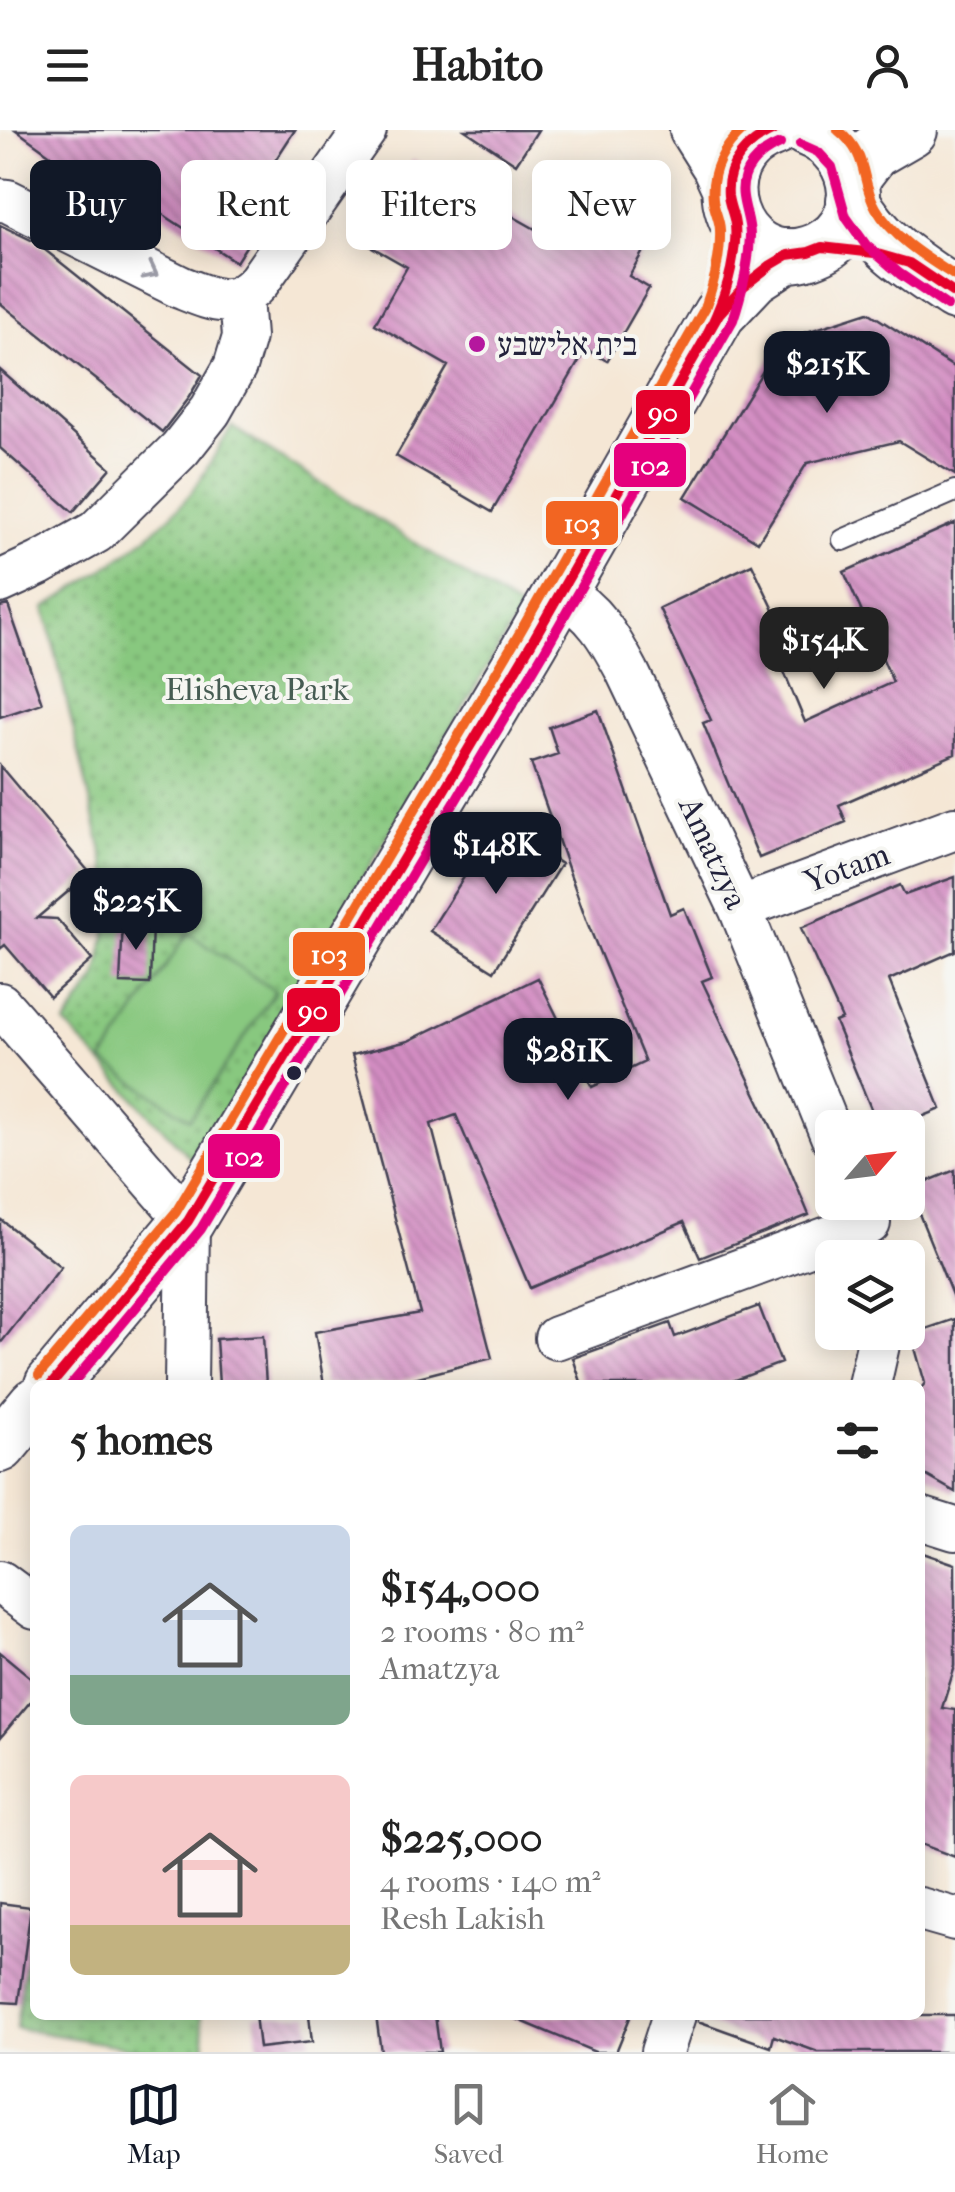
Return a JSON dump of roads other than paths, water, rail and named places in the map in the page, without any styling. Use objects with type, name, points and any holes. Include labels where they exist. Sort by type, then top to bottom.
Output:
[{"type":"street","points":[[0,582],[96,532],[180,449],[210,412],[234,367],[248,294],[364,130]]},
{"type":"street","points":[[696,130],[718,165],[742,232],[758,245],[805,251],[840,247],[909,263]]},
{"type":"street","points":[[55,1380],[188,1221],[560,593],[719,314],[754,277],[841,230],[851,211],[853,189],[874,152],[911,130]]},
{"type":"street","points":[[719,314],[732,262],[732,167],[742,151],[776,131],[828,140],[838,148],[860,213],[879,237],[955,294]]},
{"type":"street","points":[[0,200],[206,298],[232,301],[242,318]]},
{"type":"street","name":"Amatzya","points":[[560,593],[595,617],[610,639],[740,908],[822,1110]]},
{"type":"street","name":"Yotam","points":[[740,908],[955,828]]},
{"type":"street","points":[[0,1004],[188,1221],[186,1380]]},
{"type":"street","points":[[556,1338],[867,1228]]},
{"type":"street","points":[[870,1380],[877,1350]]},
{"type":"street","points":[[0,1446],[30,1410]]},
{"type":"street","points":[[925,1520],[955,1529]]},
{"type":"street","points":[[0,1582],[30,1604]]},
{"type":"street","points":[[925,1910],[955,1919]]},
{"type":"street","points":[[662,2052],[672,2020]]},
{"type":"lane","points":[[843,540],[955,491]]},
{"type":"place","name":"בית אלישבע","points":[[477,344]]},
{"type":"park label","name":"Elisheva Park","points":[[257,689]]}]
